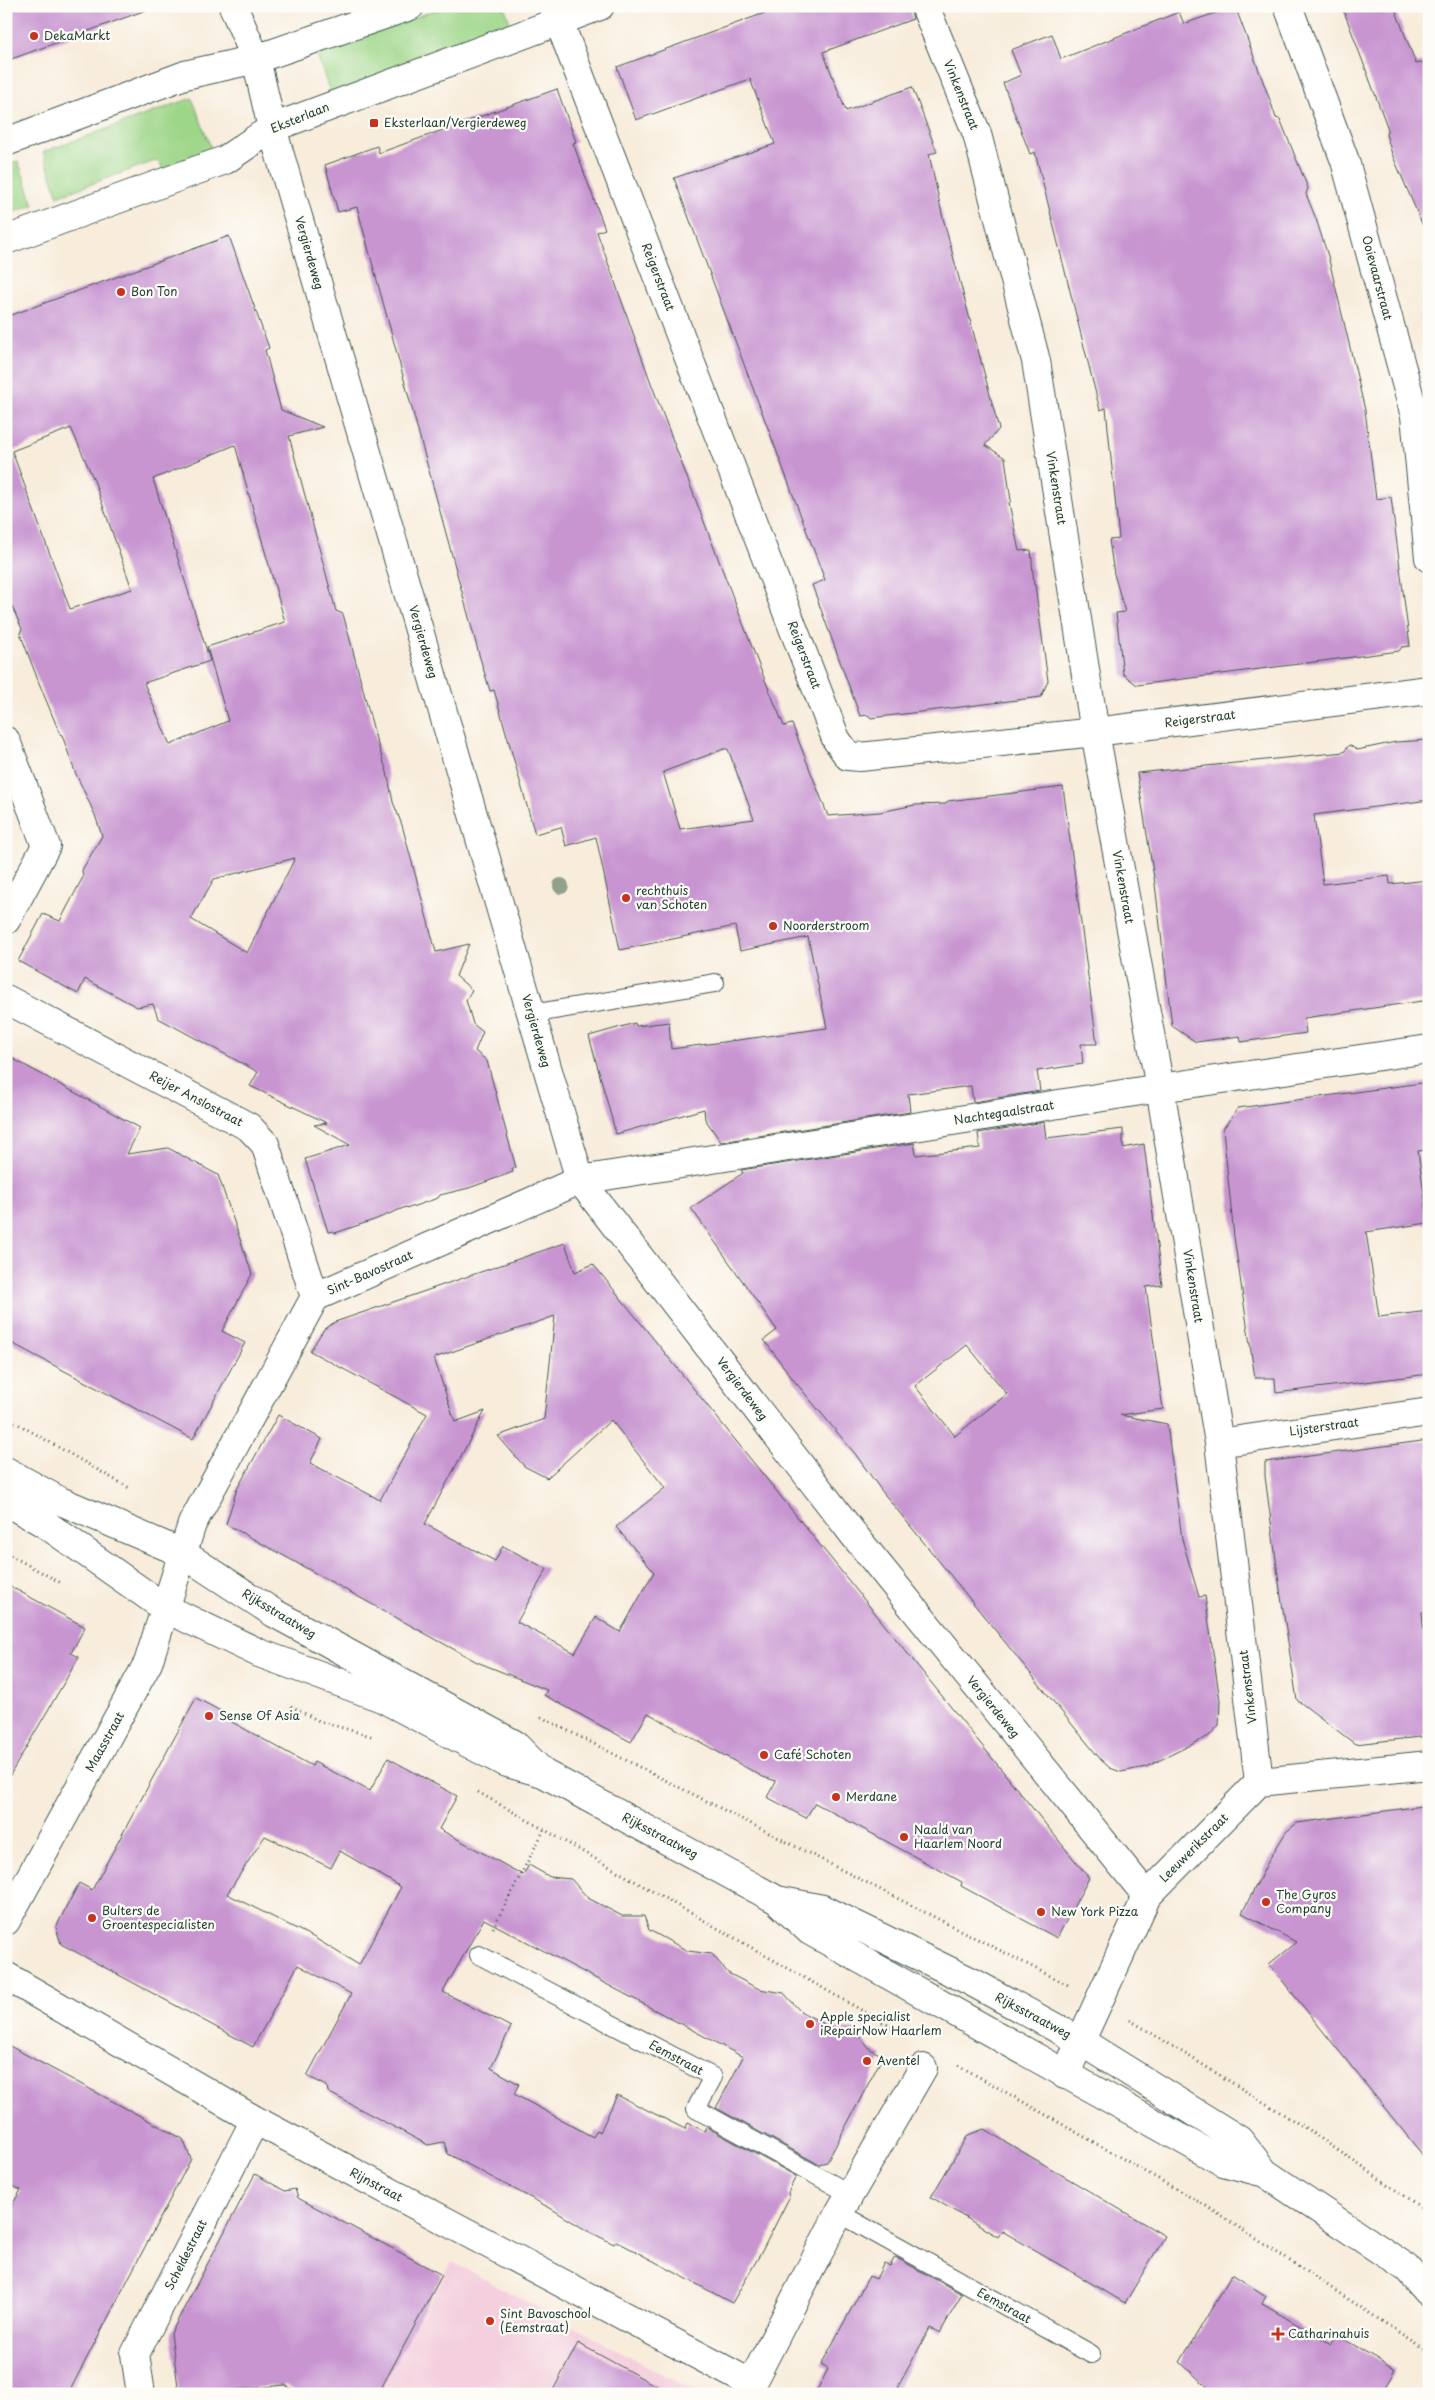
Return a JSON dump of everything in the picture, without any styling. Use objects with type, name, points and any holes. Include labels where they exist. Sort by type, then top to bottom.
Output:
[{"type":"street","name":"Vergierdeweg","points":[[233,6],[256,59],[272,128],[580,1180],[854,1535],[1147,1896]]},
{"type":"street","points":[[6,142],[185,75],[256,59],[410,6]]},
{"type":"street","name":"Eksterlaan","points":[[6,240],[225,160],[272,128],[556,14],[600,6]]},
{"type":"street","name":"Vinkenstraat","points":[[926,6],[977,134],[1036,361],[1095,732],[1160,1088],[1219,1443],[1259,1782]]},
{"type":"street","name":"Ooievaarstraat","points":[[1288,6],[1345,161],[1415,416],[1429,558]]},
{"type":"street","name":"Reigerstraat","points":[[556,14],[836,739],[848,756],[860,758],[1095,732],[1429,690]]},
{"type":"street","points":[[6,741],[46,846],[6,920]]},
{"type":"street","name":"Reijer Anslostraat","points":[[6,999],[248,1127],[265,1144],[315,1297]]},
{"type":"street","name":"Nachtegaalstraat","points":[[580,1180],[1160,1088],[1429,1049]]},
{"type":"street","name":"Sint-Bavostraat","points":[[182,1553],[192,1524],[315,1297],[580,1180]]},
{"type":"street","name":"Lijsterstraat","points":[[1219,1443],[1429,1412]]},
{"type":"street","name":"Rijksstraatweg","points":[[6,1472],[58,1500],[182,1553],[274,1613],[514,1744],[543,1773]]},
{"type":"street","name":"Rijksstraatweg","points":[[6,1502],[44,1523],[165,1608],[260,1653],[382,1698],[504,1762],[543,1773],[777,1900],[810,1932],[1064,2075],[1223,2162],[1265,2173],[1418,2271],[1429,2293]]},
{"type":"street","name":"Maasstraat","points":[[6,1921],[148,1663],[182,1553]]},
{"type":"street","points":[[1259,1782],[1429,1765]]},
{"type":"street","name":"Leeuwerikstraat","points":[[1064,2075],[1147,1896],[1259,1782]]},
{"type":"street","name":"Rijksstraatweg","points":[[777,1900],[823,1909],[972,1982],[1080,2041],[1239,2140],[1265,2173]]},
{"type":"street","name":"Rijnstraat","points":[[6,1976],[255,2120],[749,2389]]},
{"type":"street","points":[[749,2389],[844,2204],[923,2068]]},
{"type":"street","name":"Scheldestraat","points":[[141,2394],[134,2354],[255,2120]]},
{"type":"lane","points":[[532,1014],[715,983]]},
{"type":"lane","name":"Eemstraat","points":[[479,1955],[713,2077],[696,2109],[844,2204],[1091,2354]]},
{"type":"path","points":[[6,1417],[133,1490]]},
{"type":"path","points":[[6,1553],[65,1585]]},
{"type":"path","points":[[285,1703],[319,1721],[380,1739]]},
{"type":"path","points":[[540,1716],[1099,2002],[1304,2127],[1429,2213]]},
{"type":"path","points":[[476,1790],[916,2041]]},
{"type":"path","points":[[479,1955],[544,1830]]},
{"type":"path","points":[[957,2065],[1206,2206],[1429,2352]]},
{"type":"shaded area","name":"Sint Bavoschool (Eemstraat)","points":[[452,2262],[698,2393],[296,2394],[286,2384],[312,2295],[404,2346]]},
{"type":"green space","points":[[446,6],[504,6],[512,28],[331,95],[316,53]]},
{"type":"green space","points":[[192,98],[213,153],[164,172],[160,163],[155,161],[58,196],[43,152]]},
{"type":"green space","points":[[18,161],[34,205],[6,215],[6,165]]},
{"type":"building","points":[[6,6],[145,6],[146,10],[6,61]]},
{"type":"building","points":[[784,6],[910,6],[913,19],[823,52],[846,111],[912,87],[937,152],[929,154],[942,214],[999,429],[985,445],[1005,458],[1011,501],[1009,503],[1019,551],[1031,550],[1034,585],[1048,681],[1041,697],[871,718],[868,715],[860,716],[812,585],[825,580],[674,178],[775,144],[750,79],[636,120],[617,67]]},
{"type":"building","points":[[1235,6],[1276,118],[1280,119],[1308,188],[1306,194],[1328,256],[1365,410],[1376,499],[1391,497],[1410,646],[1402,647],[1399,651],[1137,685],[1123,674],[1116,613],[1125,612],[1114,574],[1109,540],[1119,539],[1106,408],[1100,410],[1035,152],[1030,154],[1003,83],[1021,75],[1011,50],[1052,34],[1061,59],[1179,12],[1184,24]]},
{"type":"building","points":[[1342,6],[1394,6],[1416,64],[1429,60],[1429,240],[1392,154],[1386,134],[1388,129]]},
{"type":"building","points":[[557,89],[576,142],[573,143],[605,229],[597,232],[651,383],[760,668],[784,726],[792,724],[828,816],[880,812],[915,805],[946,804],[948,801],[1063,787],[1097,1044],[1081,1044],[1083,1064],[1037,1071],[1040,1091],[973,1102],[971,1086],[908,1094],[910,1112],[721,1142],[705,1119],[704,1109],[616,1134],[589,1036],[635,1023],[636,1026],[669,1022],[671,1049],[827,1028],[808,937],[740,951],[735,926],[620,950],[596,837],[566,846],[561,827],[535,834],[494,690],[490,691],[480,658],[357,207],[338,212],[325,165],[377,146],[379,153]],"holes":[[[728,749],[754,819],[680,829],[663,772]]]},
{"type":"building","points":[[229,236],[269,348],[265,350],[281,410],[323,427],[289,436],[336,611],[343,614],[376,739],[387,772],[393,802],[402,825],[436,952],[469,944],[456,976],[472,990],[466,1000],[473,1024],[483,1032],[475,1051],[487,1061],[516,1168],[512,1169],[513,1172],[469,1188],[440,1195],[438,1198],[409,1208],[406,1207],[335,1233],[333,1231],[328,1232],[305,1159],[350,1145],[314,1125],[327,1123],[250,1086],[258,1072],[158,1018],[153,1004],[137,1007],[85,979],[78,994],[18,961],[43,914],[60,921],[83,877],[82,870],[102,836],[95,815],[75,772],[62,735],[39,683],[20,633],[22,629],[6,593],[6,317]],"holes":[[[71,428],[94,480],[132,589],[70,609],[12,451]],[[235,445],[285,622],[207,647],[228,721],[170,745],[144,683],[210,661],[153,479]],[[295,858],[247,953],[191,919],[214,879]]]},
{"type":"building","points":[[1429,740],[1429,800],[1314,815],[1323,884],[1389,876],[1390,884],[1429,880],[1429,1000],[1304,1018],[1306,1033],[1241,1042],[1240,1036],[1196,1042],[1172,1026],[1155,884],[1137,773],[1344,752],[1349,745],[1357,750],[1396,742]]},
{"type":"building","points":[[6,1055],[140,1128],[127,1154],[168,1148],[218,1175],[252,1274],[222,1331],[245,1343],[193,1439],[6,1340]]},
{"type":"building","points":[[1429,1082],[1429,1150],[1418,1151],[1428,1223],[1366,1232],[1379,1317],[1429,1311],[1429,1374],[1276,1393],[1275,1378],[1255,1378],[1234,1237],[1223,1129],[1238,1108]]},
{"type":"building","points":[[1044,1122],[1046,1138],[1123,1129],[1123,1148],[1144,1144],[1162,1285],[1146,1287],[1163,1409],[1120,1415],[1167,1424],[1182,1539],[1199,1597],[1205,1596],[1220,1701],[1219,1725],[1209,1736],[1146,1767],[1121,1772],[1110,1768],[1101,1760],[881,1490],[856,1455],[792,1378],[764,1340],[777,1330],[691,1208],[743,1173],[741,1170],[914,1143],[916,1155],[980,1148],[978,1133]],"holes":[[[967,1345],[1007,1394],[955,1436],[915,1386]]]},
{"type":"building","points":[[565,1243],[575,1272],[593,1264],[1089,1878],[1057,1938],[961,1886],[962,1882],[815,1803],[806,1818],[767,1797],[776,1781],[763,1777],[648,1713],[631,1742],[544,1695],[547,1690],[477,1662],[226,1524],[237,1489],[278,1415],[322,1439],[310,1463],[380,1500],[427,1414],[310,1351],[324,1329],[335,1322]],"holes":[[[555,1316],[544,1419],[498,1436],[524,1466],[547,1478],[611,1420],[665,1488],[616,1527],[654,1572],[620,1632],[596,1617],[575,1653],[517,1622],[547,1569],[503,1546],[495,1561],[425,1524],[485,1411],[455,1422],[434,1358]]]},
{"type":"building","points":[[1429,1440],[1429,1612],[1422,1612],[1429,1688],[1429,1736],[1355,1744],[1297,1700],[1280,1590],[1265,1476],[1265,1462]]},
{"type":"building","points":[[6,1584],[85,1627],[71,1653],[79,1657],[6,1782]]},
{"type":"building","points":[[196,1698],[232,1717],[230,1721],[312,1766],[314,1762],[370,1791],[388,1758],[457,1796],[439,1829],[523,1875],[529,1865],[550,1877],[571,1879],[588,1898],[622,1916],[644,1916],[649,1930],[688,1951],[712,1954],[728,1973],[759,1989],[784,1993],[800,2011],[833,2029],[855,2030],[870,2049],[883,2056],[827,2162],[818,2164],[716,2108],[743,2057],[484,1919],[443,1992],[511,2027],[491,2068],[519,2084],[514,2094],[593,2137],[597,2130],[600,2132],[617,2095],[685,2129],[688,2123],[704,2131],[706,2127],[796,2176],[788,2193],[789,2198],[761,2253],[732,2303],[616,2241],[614,2244],[586,2230],[550,2208],[448,2154],[444,2142],[428,2145],[328,2092],[327,2086],[307,2076],[351,1994],[298,1965],[253,2047],[61,1944],[56,1927],[79,1883],[92,1890]],"holes":[[[265,1836],[331,1868],[340,1851],[401,1887],[359,1965],[313,1937],[227,1894]]]},
{"type":"building","points":[[1429,1805],[1429,2163],[1269,1964],[1296,1942],[1242,1913],[1270,1858],[1286,1832],[1297,1823]]},
{"type":"building","points":[[6,2044],[183,2139],[191,2159],[68,2394],[6,2394],[6,2215],[21,2190],[6,2183]]},
{"type":"building","points":[[984,2129],[1165,2236],[1125,2303],[1002,2231],[998,2237],[931,2197],[968,2135]]},
{"type":"building","points":[[255,2174],[285,2191],[295,2189],[298,2198],[442,2275],[378,2394],[301,2394],[285,2385],[232,2390],[233,2394],[179,2394],[171,2333]]},
{"type":"building","points":[[895,2257],[962,2294],[940,2333],[930,2328],[894,2394],[815,2394],[828,2369],[821,2365],[869,2276],[876,2279],[884,2263],[890,2266]]},
{"type":"building","points":[[1232,2274],[1266,2296],[1262,2304],[1331,2344],[1337,2335],[1396,2370],[1382,2394],[1215,2394],[1180,2362]]},
{"type":"building","points":[[578,2343],[671,2394],[551,2394]]},
{"type":"place","name":"DekaMarkt","points":[[34,36]]},
{"type":"place","name":"Eksterlaan/Vergierdeweg","points":[[374,123]]},
{"type":"place","name":"Bon Ton","points":[[121,292]]},
{"type":"place","name":"rechthuis van Schoten","points":[[626,898]]},
{"type":"place","name":"Noorderstroom","points":[[773,926]]},
{"type":"place","name":"Sense Of Asia","points":[[209,1716]]},
{"type":"place","name":"Café Schoten","points":[[764,1755]]},
{"type":"place","name":"Merdane","points":[[836,1797]]},
{"type":"place","name":"Naald van Haarlem Noord","points":[[904,1837]]},
{"type":"place","name":"The Gyros Company","points":[[1266,1902]]},
{"type":"place","name":"New York Pizza","points":[[1041,1912]]},
{"type":"place","name":"Bulters de Groentespecialisten","points":[[92,1918]]},
{"type":"place","name":"Apple specialist iRepairNow Haarlem","points":[[810,2024]]},
{"type":"place","name":"Aventel","points":[[867,2061]]},
{"type":"place","name":"Sint Bavoschool (Eemstraat)","points":[[490,2321]]},
{"type":"place","name":"Catharinahuis","points":[[1278,2334]]}]
